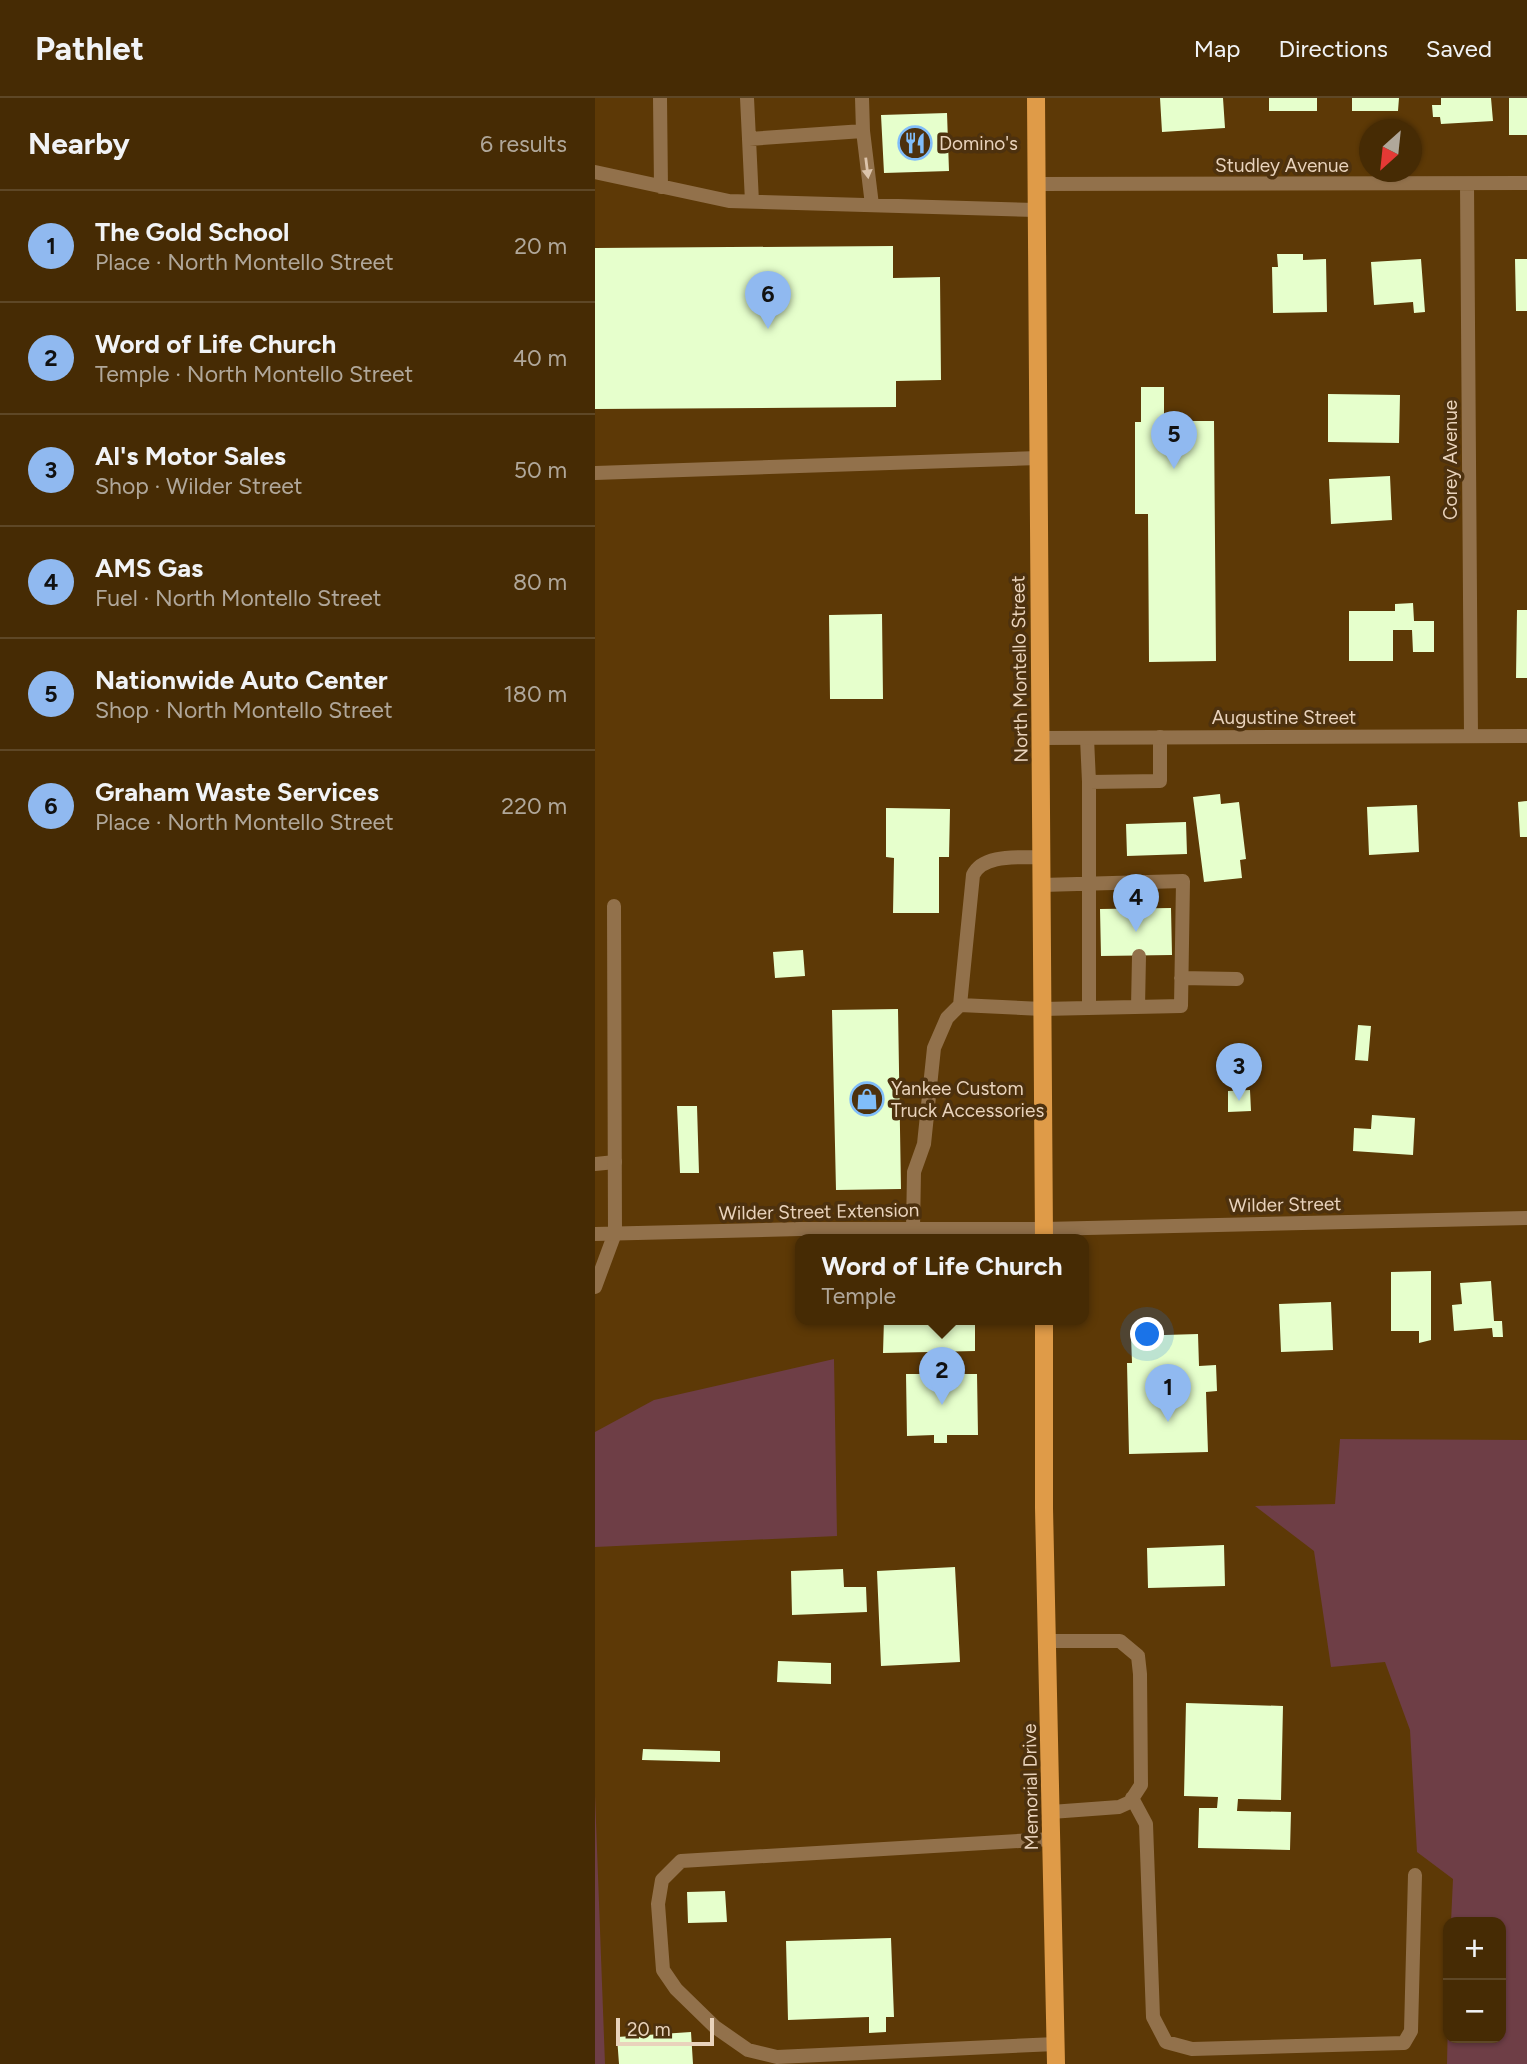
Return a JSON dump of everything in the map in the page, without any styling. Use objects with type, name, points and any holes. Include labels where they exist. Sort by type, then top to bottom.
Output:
[{"type":"main road","name":"North Montello Street","points":[[1036,98],[1044,1234]]},
{"type":"main road","name":"Memorial Drive","points":[[1044,1325],[1044,1508],[1056,2064]]},
{"type":"street","points":[[660,98],[661,187]]},
{"type":"street","points":[[747,98],[751,202]]},
{"type":"street","points":[[862,98],[872,205]]},
{"type":"street","points":[[749,139],[863,131]]},
{"type":"street","points":[[595,172],[729,201],[1036,210]]},
{"type":"street","name":"Studley Avenue","points":[[1037,184],[1527,183]]},
{"type":"street","name":"Corey Avenue","points":[[1467,184],[1471,736]]},
{"type":"street","points":[[595,473],[1038,458]]},
{"type":"street","name":"Augustine Street","points":[[1041,738],[1527,736]]},
{"type":"street","points":[[1089,782],[1160,780],[1160,737]]},
{"type":"street","points":[[1087,738],[1089,1008]]},
{"type":"street","points":[[913,1229],[914,1172],[923,1144],[934,1048],[947,1018],[960,1005],[973,874],[976,868],[990,860],[1041,857]]},
{"type":"street","points":[[960,1005],[1042,1009],[1181,1006],[1183,881],[1042,885]]},
{"type":"street","points":[[1140,882],[1141,908]]},
{"type":"street","points":[[595,1287],[615,1233],[614,906]]},
{"type":"street","points":[[1138,1007],[1139,956]]},
{"type":"street","points":[[1181,978],[1237,979]]},
{"type":"street","points":[[595,1164],[615,1162]]},
{"type":"street","name":"Wilder Street","points":[[1044,1234],[1527,1218]]},
{"type":"street","name":"Wilder Street Extension","points":[[595,1234],[913,1229],[1044,1234]]},
{"type":"street","points":[[1047,1641],[1120,1641],[1138,1656],[1141,1785],[1130,1802],[1119,1807],[1051,1812]]},
{"type":"street","points":[[1132,1798],[1146,1824],[1153,2017],[1166,2042],[1192,2049],[1404,2043],[1411,2031],[1415,1875]]},
{"type":"street","points":[[1052,1839],[681,1861],[662,1880],[658,1904],[663,1970],[676,1989],[715,2027],[748,2050],[777,2057],[1056,2044]]},
{"type":"shaded area","points":[[834,1359],[837,1536],[595,1547],[595,1432],[654,1400]]},
{"type":"shaded area","points":[[1340,1439],[1527,1440],[1527,2064],[1447,2064],[1447,2043],[1506,2043],[1506,1917],[1451,1917],[1453,1879],[1417,1852],[1410,1730],[1385,1662],[1331,1667],[1314,1551],[1255,1506],[1335,1504]]},
{"type":"shaded area","points":[[595,1795],[605,2064],[595,2064]]},
{"type":"building","points":[[1160,98],[1223,98],[1225,128],[1162,132]]},
{"type":"building","points":[[1269,98],[1317,98],[1317,111],[1269,111]]},
{"type":"building","points":[[1352,98],[1399,98],[1398,111],[1352,111]]},
{"type":"building","points":[[1441,98],[1491,98],[1493,121],[1441,124],[1440,117],[1433,117],[1432,105],[1441,105]]},
{"type":"building","points":[[1509,98],[1527,98],[1527,135],[1509,135]]},
{"type":"building","name":"Domino's","points":[[947,113],[949,171],[884,173],[881,115]]},
{"type":"building","points":[[893,246],[893,278],[940,277],[941,380],[896,381],[896,407],[595,409],[595,248]]},
{"type":"building","points":[[1277,254],[1303,254],[1303,260],[1326,259],[1327,312],[1273,313],[1272,267],[1278,267]]},
{"type":"building","points":[[1421,259],[1425,312],[1414,313],[1413,302],[1374,305],[1371,262]]},
{"type":"building","points":[[1515,259],[1527,259],[1527,311],[1516,311]]},
{"type":"building","points":[[1141,387],[1164,387],[1164,421],[1214,421],[1216,661],[1149,662],[1148,514],[1135,514],[1135,422],[1141,422]]},
{"type":"building","points":[[1328,394],[1400,395],[1399,443],[1328,442]]},
{"type":"building","points":[[1390,476],[1392,520],[1331,524],[1329,479]]},
{"type":"building","points":[[1413,603],[1414,621],[1434,621],[1434,652],[1413,652],[1412,630],[1393,630],[1393,661],[1349,661],[1349,611],[1395,611],[1395,604]]},
{"type":"building","points":[[1517,610],[1527,610],[1527,678],[1516,678]]},
{"type":"building","points":[[882,614],[883,699],[830,699],[829,615]]},
{"type":"building","points":[[1220,794],[1221,804],[1239,802],[1246,859],[1240,860],[1242,878],[1204,882],[1193,797]]},
{"type":"building","points":[[1527,801],[1527,837],[1520,837],[1518,802]]},
{"type":"building","points":[[1417,805],[1419,852],[1369,855],[1367,807]]},
{"type":"building","points":[[886,808],[950,809],[949,857],[939,857],[939,913],[893,913],[894,858],[886,857]]},
{"type":"building","points":[[1186,822],[1187,854],[1127,856],[1126,824]]},
{"type":"building","points":[[1171,908],[1172,955],[1101,956],[1100,909]]},
{"type":"building","points":[[803,950],[805,976],[775,978],[773,952]]},
{"type":"building","name":"Yankee Custom Truck Accessories","points":[[898,1009],[901,1189],[836,1190],[832,1010]]},
{"type":"building","points":[[1358,1025],[1371,1026],[1368,1061],[1355,1060]]},
{"type":"building","points":[[1250,1090],[1251,1111],[1228,1112],[1228,1091]]},
{"type":"building","points":[[677,1106],[697,1106],[699,1173],[680,1173]]},
{"type":"building","points":[[1372,1115],[1415,1118],[1413,1155],[1353,1151],[1354,1128],[1371,1129]]},
{"type":"building","points":[[1431,1271],[1431,1340],[1419,1343],[1419,1331],[1391,1331],[1391,1272]]},
{"type":"building","points":[[1491,1281],[1494,1321],[1502,1321],[1503,1337],[1493,1337],[1492,1328],[1454,1331],[1452,1305],[1462,1304],[1460,1283]]},
{"type":"building","points":[[1331,1302],[1333,1350],[1281,1352],[1279,1304]]},
{"type":"building","points":[[884,1325],[975,1325],[975,1351],[883,1353]]},
{"type":"building","points":[[1198,1334],[1199,1366],[1216,1365],[1217,1391],[1206,1392],[1208,1452],[1129,1454],[1127,1363],[1132,1363],[1131,1336]]},
{"type":"building","points":[[906,1374],[977,1374],[978,1435],[947,1435],[947,1443],[934,1443],[934,1435],[907,1436]]},
{"type":"building","points":[[1224,1545],[1225,1586],[1148,1588],[1147,1548]]},
{"type":"building","points":[[955,1567],[960,1662],[881,1666],[877,1571]]},
{"type":"building","points":[[843,1569],[844,1587],[866,1587],[867,1612],[792,1615],[791,1571]]},
{"type":"building","points":[[778,1661],[831,1663],[831,1684],[777,1682]]},
{"type":"building","points":[[1186,1703],[1283,1706],[1281,1800],[1238,1799],[1237,1811],[1291,1812],[1290,1850],[1198,1848],[1199,1808],[1217,1808],[1218,1797],[1184,1796]]},
{"type":"building","points":[[643,1749],[720,1751],[720,1762],[642,1760]]},
{"type":"building","points":[[725,1891],[727,1922],[688,1923],[687,1892]]},
{"type":"building","points":[[891,1938],[894,2017],[886,2017],[886,2032],[869,2033],[869,2017],[788,2020],[786,1941]]},
{"type":"building","points":[[691,2032],[693,2064],[619,2064],[617,2037]]},
{"type":"place","name":"Domino's","points":[[915,143]]},
{"type":"place","name":"Graham Waste Services","points":[[768,329]]},
{"type":"place","name":"Nationwide Auto Center","points":[[1174,469]]},
{"type":"place","name":"AMS Gas","points":[[1136,932]]},
{"type":"place","name":"Yankee Custom Truck Accessories","points":[[867,1099]]},
{"type":"place","name":"Al's Motor Sales","points":[[1239,1101]]},
{"type":"place","name":"Word of Life Church","points":[[942,1405]]},
{"type":"place","name":"The Gold School","points":[[1168,1422]]}]
